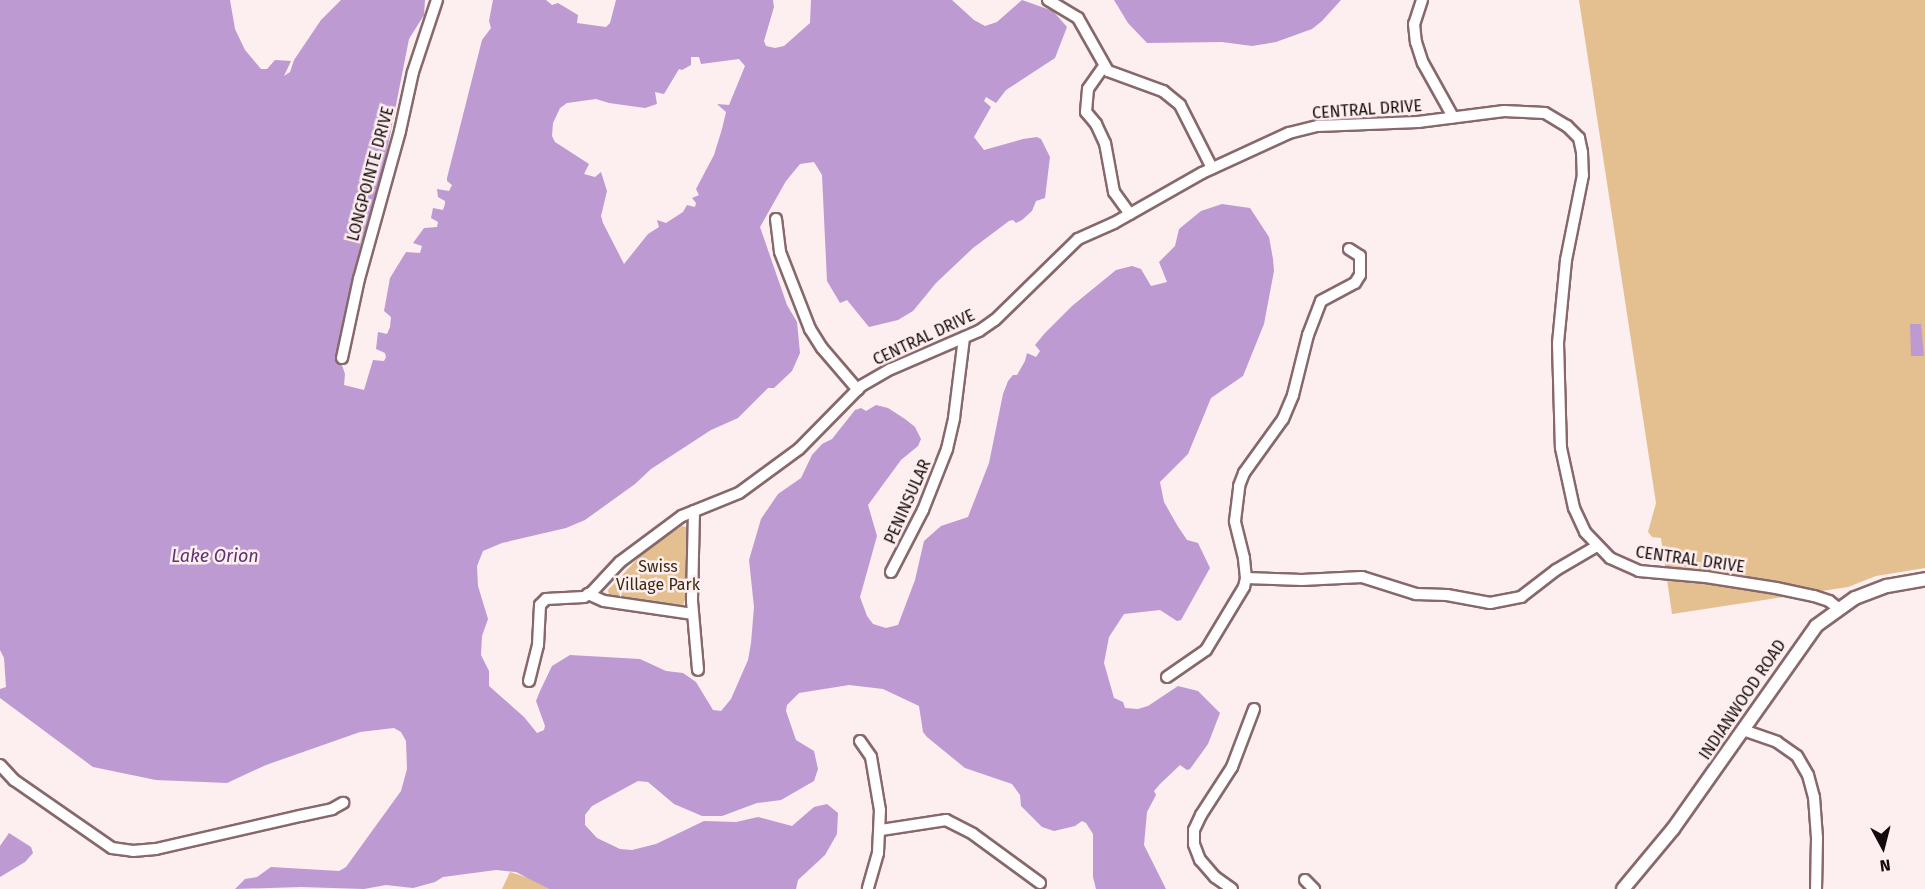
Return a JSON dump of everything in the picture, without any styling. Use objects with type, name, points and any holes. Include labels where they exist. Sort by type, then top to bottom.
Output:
[{"type":"street","name":"LONGPOINTE DRIVE","points":[[342,358],[359,279],[400,130],[413,72],[437,0]]},
{"type":"street","points":[[1048,0],[1078,18],[1104,66],[1121,78],[1163,91],[1180,105],[1212,168]]},
{"type":"street","points":[[1422,0],[1414,24],[1416,42],[1423,63],[1453,117]]},
{"type":"street","points":[[1104,66],[1088,89],[1086,112],[1096,123],[1105,143],[1114,192],[1130,214]]},
{"type":"street","name":"CENTRAL DRIVE","points":[[588,594],[640,545],[682,516],[739,493],[762,478],[814,435],[858,390],[891,369],[964,338],[995,320],[1078,239],[1130,214],[1212,168],[1288,134],[1318,126],[1418,122],[1504,111],[1531,111],[1545,114],[1567,126],[1579,138],[1583,175],[1565,270],[1558,343],[1561,448],[1574,508],[1585,532],[1610,558],[1639,571],[1706,577],[1776,588],[1814,596],[1829,601],[1838,608]]},
{"type":"street","points":[[776,219],[780,252],[810,329],[822,348],[858,390]]},
{"type":"street","points":[[1167,677],[1206,650],[1244,587],[1246,578],[1235,521],[1239,486],[1244,473],[1282,419],[1293,395],[1308,334],[1321,301],[1355,283],[1360,275],[1360,256],[1349,249]]},
{"type":"street","name":"PENINSULAR","points":[[891,572],[923,510],[947,449],[954,418],[964,338]]},
{"type":"street","points":[[694,511],[693,614],[698,670]]},
{"type":"street","points":[[1246,578],[1302,580],[1362,576],[1416,594],[1447,595],[1490,603],[1521,597],[1556,570],[1597,546]]},
{"type":"street","name":"INDIANWOOD ROAD","points":[[1623,889],[1671,832],[1816,626],[1838,608],[1887,586],[1925,579]]},
{"type":"street","points":[[529,681],[538,645],[540,605],[546,599],[588,594],[604,601],[693,614]]},
{"type":"street","points":[[1232,889],[1215,877],[1200,860],[1194,844],[1194,830],[1232,766],[1254,709]]},
{"type":"street","points":[[1743,730],[1777,742],[1797,756],[1808,775],[1814,796],[1817,838],[1816,889]]},
{"type":"street","points":[[860,741],[871,757],[881,830],[878,853],[868,889]]},
{"type":"street","points":[[0,765],[14,780],[112,848],[134,851],[156,849],[332,809],[344,803]]},
{"type":"street","points":[[881,830],[946,820],[973,834],[1041,883]]},
{"type":"street","points":[[1305,880],[1314,889]]},
{"type":"green space","points":[[1579,0],[1925,0],[1925,568],[1876,576],[1848,587],[1672,614],[1661,538],[1652,537],[1648,532],[1656,503]]},
{"type":"green space","name":"Swiss Village Park","points":[[682,526],[686,527],[689,533],[686,597],[683,605],[653,604],[609,595],[608,590],[644,552]]},
{"type":"green space","points":[[510,872],[532,879],[549,889],[502,889]]},
{"type":"water","name":"Lake Orion","points":[[0,0],[230,0],[235,29],[245,50],[261,69],[267,69],[275,60],[291,61],[284,76],[290,72],[294,60],[321,20],[341,0],[425,0],[424,15],[409,39],[383,171],[371,209],[369,224],[361,243],[348,315],[341,328],[340,359],[345,374],[344,385],[364,390],[373,360],[384,361],[386,357],[385,353],[376,349],[378,332],[387,334],[390,327],[391,317],[384,311],[390,278],[406,252],[420,253],[422,246],[413,243],[424,228],[437,227],[438,222],[431,218],[433,208],[443,210],[445,204],[445,201],[438,197],[437,189],[449,191],[452,185],[447,178],[482,40],[491,28],[489,21],[493,0],[546,0],[552,5],[558,3],[578,15],[577,23],[606,27],[610,23],[616,0],[773,0],[774,7],[764,41],[766,46],[775,48],[784,46],[810,23],[811,0],[952,0],[974,20],[985,26],[997,22],[1022,0],[1053,11],[1067,27],[1055,58],[1006,90],[996,103],[986,97],[984,101],[991,107],[974,137],[984,150],[1023,139],[1037,137],[1041,139],[1050,157],[1045,198],[1036,201],[1032,211],[1022,220],[1016,223],[1013,220],[1009,221],[973,248],[936,283],[913,311],[898,320],[869,327],[847,300],[840,303],[827,281],[822,175],[814,162],[800,164],[786,181],[760,227],[787,305],[797,322],[800,353],[792,371],[774,388],[768,388],[738,418],[711,430],[651,469],[635,484],[585,520],[566,528],[502,543],[483,551],[477,566],[478,586],[488,619],[482,636],[481,655],[489,671],[489,686],[524,717],[537,733],[544,730],[545,726],[536,701],[540,691],[552,666],[570,655],[640,659],[666,671],[683,673],[696,682],[713,710],[721,711],[731,699],[748,660],[754,607],[749,560],[761,519],[778,494],[801,478],[812,455],[822,444],[832,439],[855,410],[861,408],[866,411],[876,405],[888,408],[905,419],[915,427],[921,439],[918,446],[901,460],[868,505],[877,536],[860,597],[867,616],[873,624],[886,628],[898,625],[915,580],[924,541],[941,526],[968,517],[989,463],[1003,394],[1008,381],[1013,375],[1017,375],[1027,353],[1036,357],[1040,351],[1035,345],[1045,333],[1072,306],[1116,270],[1132,266],[1141,269],[1151,286],[1167,282],[1159,262],[1175,246],[1179,229],[1201,211],[1222,204],[1250,208],[1269,237],[1274,271],[1264,324],[1243,376],[1211,398],[1188,454],[1160,482],[1164,502],[1177,525],[1187,540],[1198,543],[1210,568],[1181,620],[1177,621],[1160,610],[1124,614],[1109,637],[1104,663],[1114,698],[1123,702],[1125,708],[1138,709],[1148,706],[1178,686],[1198,691],[1220,713],[1208,744],[1190,769],[1187,770],[1180,765],[1160,784],[1154,791],[1156,795],[1147,812],[1144,845],[1166,889],[1096,889],[1093,877],[1093,834],[1086,823],[1082,821],[1075,826],[1054,831],[1042,827],[1021,806],[1020,795],[1012,784],[965,768],[927,737],[923,732],[919,706],[883,689],[849,685],[799,693],[787,705],[786,711],[796,740],[814,751],[818,769],[814,781],[781,800],[757,803],[722,816],[702,816],[674,804],[648,782],[638,781],[592,806],[585,815],[585,825],[597,838],[620,849],[632,850],[656,844],[704,821],[736,822],[758,817],[792,826],[814,807],[827,804],[838,813],[837,834],[825,855],[798,880],[796,889],[549,889],[516,872],[496,870],[443,877],[435,882],[413,888],[386,885],[364,889],[301,887],[235,889],[245,879],[257,877],[271,867],[339,871],[346,867],[401,791],[407,769],[406,741],[401,732],[394,728],[360,732],[266,765],[227,783],[156,780],[93,767],[0,698],[0,689],[6,687],[4,658],[0,650]],"holes":[[[691,57],[699,57],[701,64],[739,59],[745,66],[729,105],[717,104],[726,112],[714,155],[696,189],[699,195],[692,198],[696,203],[695,207],[687,205],[683,212],[666,223],[657,220],[659,227],[648,234],[624,264],[601,216],[607,191],[601,172],[595,177],[584,174],[589,164],[555,142],[552,136],[553,123],[560,108],[567,103],[596,99],[645,108],[657,104],[655,92],[664,94],[679,69],[682,70],[691,65]]]},
{"type":"water","points":[[1114,0],[1341,0],[1312,29],[1276,42],[1252,46],[1222,42],[1147,43],[1128,23]]},
{"type":"water","points":[[1910,324],[1921,324],[1924,356],[1911,356]]},
{"type":"water","points":[[9,833],[31,847],[33,853],[25,862],[0,877],[0,846]]}]
